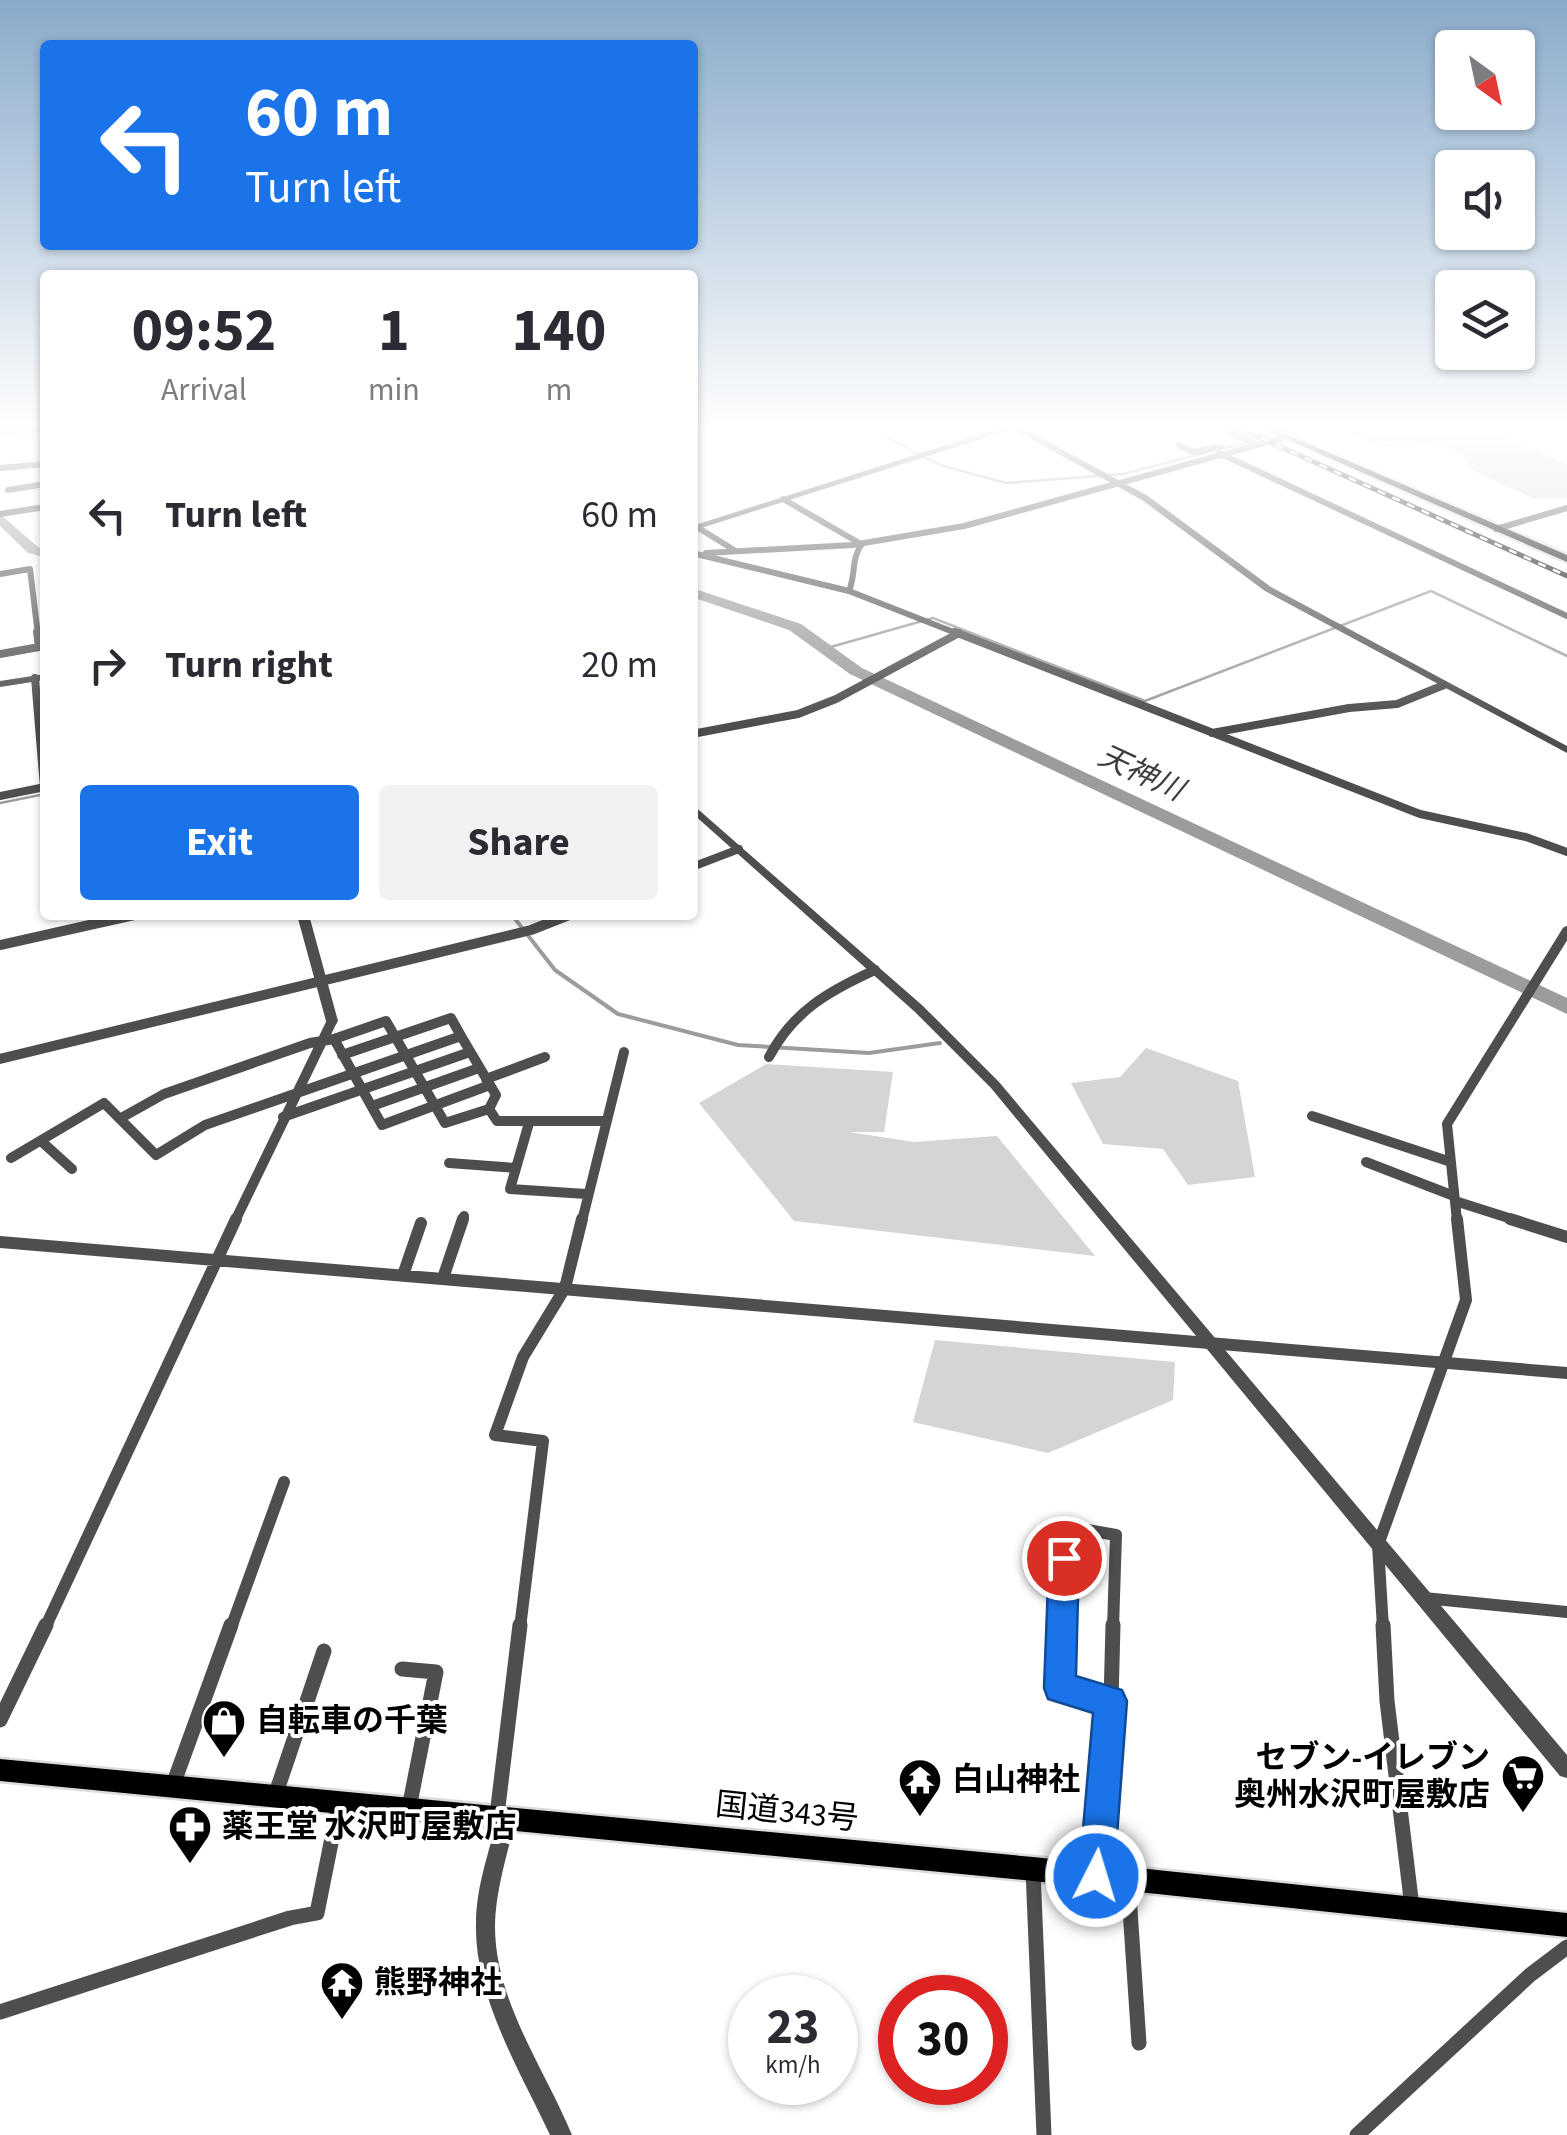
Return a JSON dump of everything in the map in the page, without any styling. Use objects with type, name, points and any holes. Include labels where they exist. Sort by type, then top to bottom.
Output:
[{"type":"highway","points":[[1486,525],[1567,558]]},
{"type":"highway","name":"国道343号","points":[[0,1770],[339,1800],[1567,1925]]},
{"type":"street","points":[[828,525],[862,544]]},
{"type":"street","points":[[698,554],[862,544],[967,525]]},
{"type":"street","points":[[1178,525],[1268,589],[1567,750]]},
{"type":"street","points":[[1372,525],[1567,616]]},
{"type":"street","points":[[1496,529],[1511,525]]},
{"type":"street","points":[[698,530],[735,551]]},
{"type":"street","points":[[849,591],[854,579],[854,554],[862,544]]},
{"type":"street","points":[[698,555],[849,591],[1420,814],[1526,837],[1567,852]]},
{"type":"street","points":[[0,574],[30,570],[39,647],[0,654]]},
{"type":"street","points":[[698,733],[798,714],[960,634]]},
{"type":"street","points":[[0,684],[40,677]]},
{"type":"street","points":[[1212,733],[1349,708],[1397,704],[1444,685]]},
{"type":"street","points":[[0,796],[40,788]]},
{"type":"street","points":[[698,811],[875,970],[994,1086],[1567,1770]]},
{"type":"street","points":[[698,865],[739,848]]},
{"type":"street","points":[[0,945],[112,920]]},
{"type":"street","points":[[0,1720],[124,1464],[295,1092],[328,1040],[332,1021],[304,920]]},
{"type":"street","points":[[0,1059],[525,931],[555,920]]},
{"type":"street","points":[[1412,1908],[1387,1700],[1378,1544],[1466,1300],[1446,1124],[1567,930]]},
{"type":"street","points":[[769,1057],[779,1033],[814,998],[875,970]]},
{"type":"street","points":[[121,1118],[164,1094],[386,1021],[396,1036],[408,1054],[445,1123],[489,1109],[496,1096],[451,1018],[396,1036],[342,1055]]},
{"type":"street","points":[[12,1158],[104,1103],[156,1155],[205,1125],[460,1036]]},
{"type":"street","points":[[328,1040],[355,1073],[382,1125],[485,1078],[545,1057]]},
{"type":"street","points":[[283,1117],[470,1052]]},
{"type":"street","points":[[561,2135],[490,1967],[485,1936],[502,1817],[543,1441],[495,1436],[523,1357],[565,1288],[624,1052]]},
{"type":"street","points":[[372,1106],[426,1087],[485,1078]]},
{"type":"street","points":[[489,1109],[497,1120],[606,1121]]},
{"type":"street","points":[[1312,1116],[1451,1162]]},
{"type":"street","points":[[530,1123],[510,1189],[586,1194]]},
{"type":"street","points":[[41,1141],[72,1168]]},
{"type":"street","points":[[1366,1162],[1567,1237]]},
{"type":"street","points":[[449,1164],[516,1168]]},
{"type":"street","points":[[443,1278],[464,1216]]},
{"type":"street","points":[[402,1275],[421,1223]]},
{"type":"street","points":[[0,1242],[1567,1373]]},
{"type":"street","points":[[172,1786],[284,1482]]},
{"type":"street","points":[[1096,1876],[1111,1701],[1116,1535],[1065,1526],[1060,1688],[1111,1701]]},
{"type":"street","points":[[1423,1598],[1567,1612]]},
{"type":"street","points":[[275,1796],[324,1651]]},
{"type":"street","points":[[402,1670],[436,1672],[408,1808]]},
{"type":"street","points":[[0,2012],[317,1912],[339,1800]]},
{"type":"street","points":[[1033,1869],[1044,2135]]},
{"type":"street","points":[[1128,1879],[1139,2044]]},
{"type":"street","points":[[1357,2135],[1530,1975],[1567,1946]]},
{"type":"shaded area","points":[[1146,1048],[1238,1081],[1255,1177],[1188,1185],[1163,1149],[1103,1144],[1071,1083],[1120,1077]]},
{"type":"shaded area","points":[[766,1064],[893,1072],[884,1132],[849,1132],[914,1142],[997,1136],[1095,1256],[794,1221],[699,1103]]},
{"type":"shaded area","points":[[935,1340],[1175,1362],[1173,1400],[1048,1453],[913,1422]]},
{"type":"waterway","name":"天神川","points":[[7,525],[33,550],[40,552]]},
{"type":"waterway","points":[[827,648],[933,618],[1145,701],[1431,591],[1567,656]]},
{"type":"waterway","name":"天神川","points":[[698,594],[795,627],[856,671],[1567,1007]]},
{"type":"waterway","points":[[0,803],[40,795]]},
{"type":"waterway","points":[[516,920],[555,970],[618,1014],[738,1045],[869,1053],[940,1043]]},
{"type":"railway","points":[[1453,525],[1567,576]]},
{"type":"place","name":"自転車の千葉","points":[[224,1759]]},
{"type":"place","name":"セブン-イレブン 奥州水沢町屋敷店","points":[[1523,1814]]},
{"type":"place","name":"白山神社","points":[[920,1818]]},
{"type":"place","name":"薬王堂 水沢町屋敷店","points":[[190,1865]]},
{"type":"place","name":"熊野神社","points":[[342,2021]]},
{"type":"route","points":[[1064,1558],[1060,1688],[1111,1701],[1096,1876]]}]
